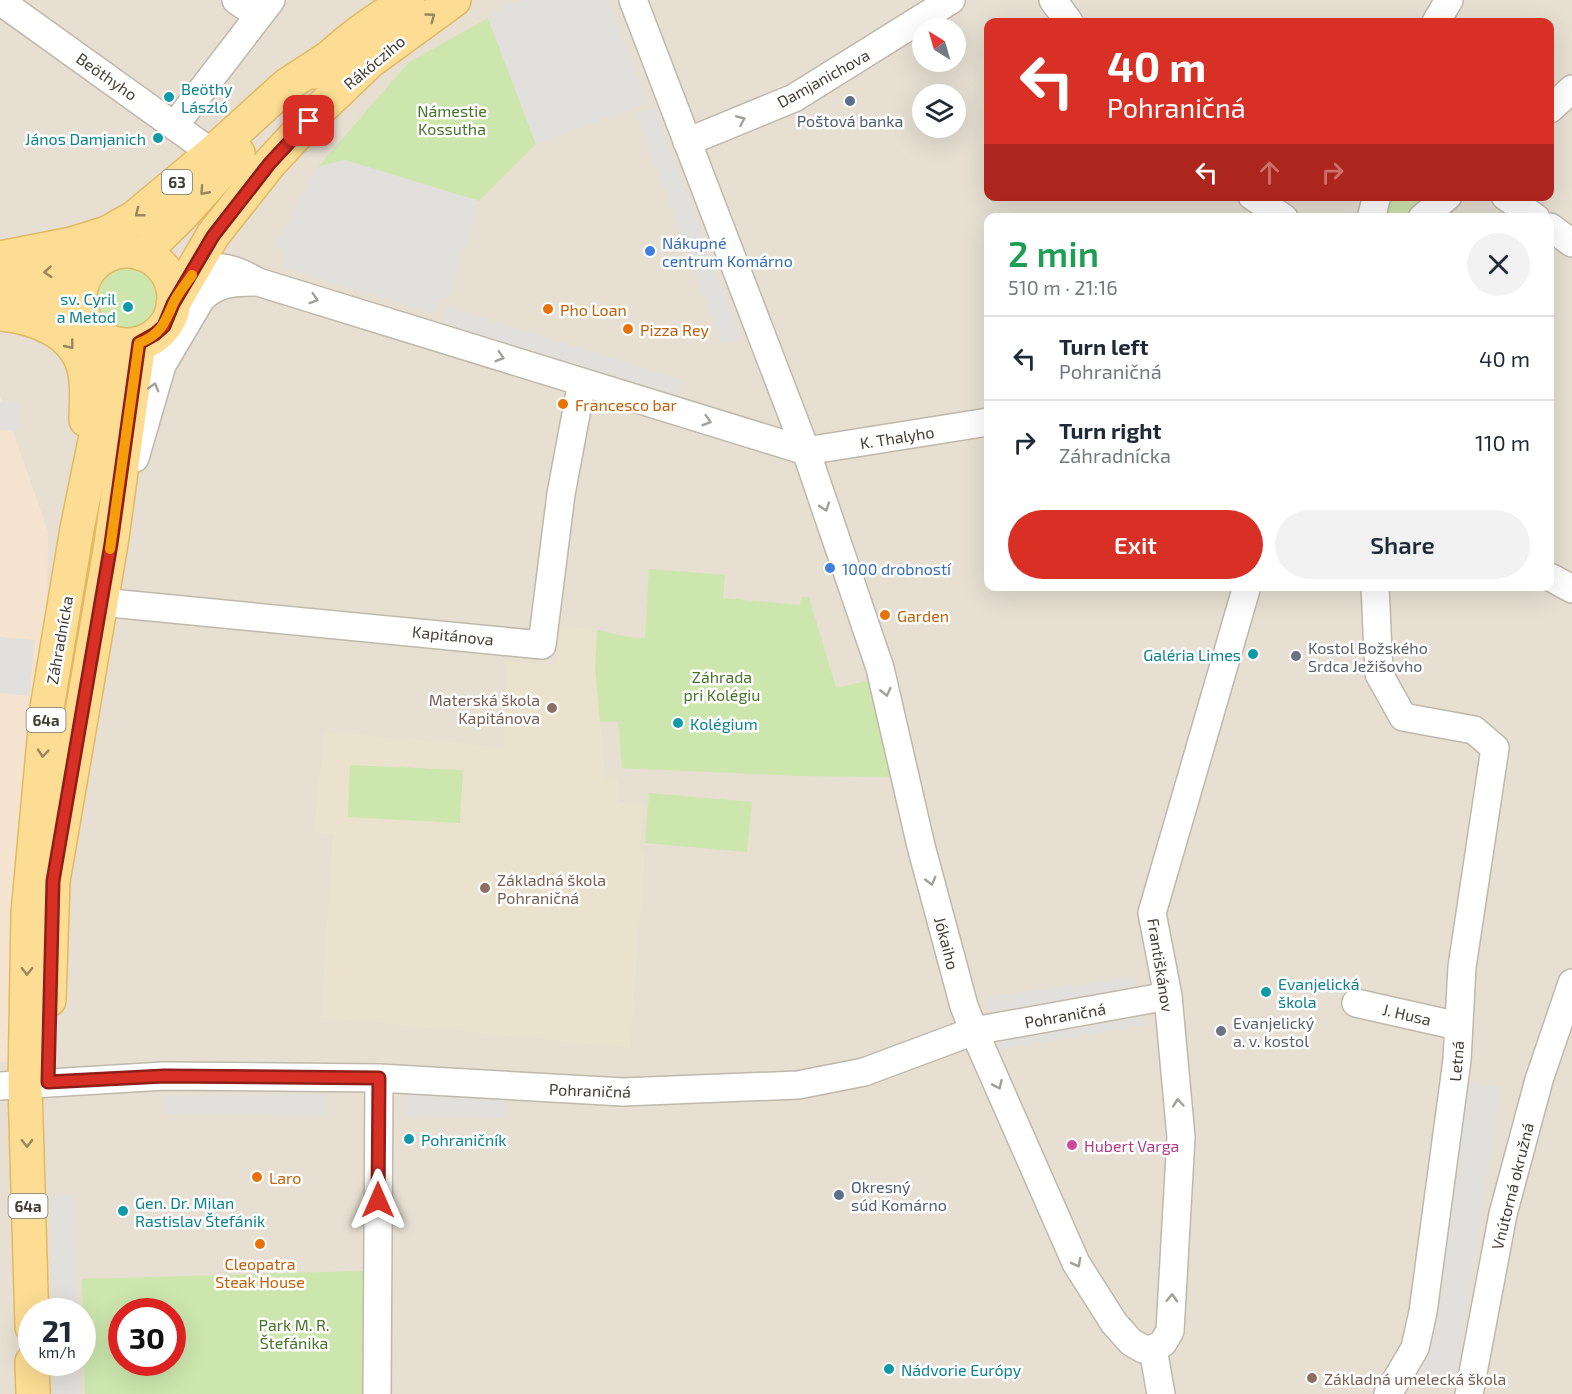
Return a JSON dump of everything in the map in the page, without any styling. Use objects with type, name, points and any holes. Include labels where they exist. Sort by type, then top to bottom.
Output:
[{"type":"main road","name":"Rákócziho","points":[[142,254],[181,216],[330,57],[372,22],[408,0]]},
{"type":"main road","name":"Rákócziho","points":[[173,304],[194,272],[213,236],[270,163],[322,107],[369,62],[454,0]]},
{"type":"main road","name":"63","points":[[0,258],[72,244],[107,233],[134,218],[212,153],[287,85],[330,57]]},
{"type":"main road","points":[[0,274],[55,272],[95,263],[107,255],[121,252],[142,254],[153,259],[166,273],[171,285],[173,304],[170,315],[160,330],[125,342],[90,327],[80,305],[83,282],[95,263]]},
{"type":"main road","points":[[0,294],[51,298],[80,305]]},
{"type":"main road","points":[[0,314],[40,322],[58,331],[73,345],[83,364],[86,376],[86,456],[77,529]]},
{"type":"main road","name":"Záhradnícka","points":[[24,1084],[53,881],[111,544],[125,342]]},
{"type":"main road","name":"Záhradnícka","points":[[24,1084],[28,913],[47,708],[77,529],[110,372],[125,342]]},
{"type":"main road","name":"64a","points":[[24,1084],[50,1298]]},
{"type":"main road","name":"64a","points":[[24,1084],[31,1298]]},
{"type":"main road","points":[[32,1376],[33,1394]]},
{"type":"main road","points":[[53,1376],[54,1394]]},
{"type":"street","points":[[176,125],[264,8],[236,0]]},
{"type":"street","points":[[633,0],[806,451]]},
{"type":"street","name":"Damjanichova","points":[[687,142],[794,98],[951,0]]},
{"type":"street","points":[[1053,0],[1066,18]]},
{"type":"street","points":[[1438,18],[1449,0]]},
{"type":"street","name":"Beöthyho","points":[[0,1],[212,153]]},
{"type":"street","points":[[1554,105],[1572,89]]},
{"type":"street","points":[[1259,201],[1277,213]]},
{"type":"street","points":[[1428,213],[1442,201]]},
{"type":"street","points":[[1512,201],[1529,213]]},
{"type":"street","points":[[1554,230],[1572,243]]},
{"type":"street","points":[[194,272],[205,268],[226,268],[239,271],[258,282],[806,451]]},
{"type":"street","points":[[111,544],[162,365],[201,299],[209,291],[226,283],[258,282]]},
{"type":"street","name":"Kapitánova","points":[[100,602],[542,645],[561,494],[582,382]]},
{"type":"street","name":"K. Thalyho","points":[[806,451],[984,423]]},
{"type":"street","name":"Jókaiho","points":[[806,451],[880,668],[921,846],[964,1006],[974,1032],[1076,1263],[1114,1323],[1131,1342],[1143,1349],[1153,1349]]},
{"type":"street","points":[[1554,579],[1572,589]]},
{"type":"street","name":"Františkánov","points":[[1153,1349],[1163,1343],[1170,1331],[1181,1137],[1168,996],[1152,914],[1246,591]]},
{"type":"street","name":"Letná","points":[[1375,591],[1379,674],[1403,717],[1474,730],[1495,748],[1462,967],[1443,1176],[1423,1312],[1415,1348],[1388,1394]]},
{"type":"street","name":"Vnútorná okružná","points":[[1469,1394],[1503,1214],[1539,1080],[1572,983]]},
{"type":"street","name":"Pohraničná","points":[[24,1084],[164,1076],[379,1078],[623,1092],[798,1085],[864,1072],[974,1032],[1168,996]]},
{"type":"street","name":"J. Husa","points":[[1356,1003],[1458,1026]]},
{"type":"street","points":[[377,1394],[379,1078]]},
{"type":"street","points":[[1153,1349],[1161,1394]]},
{"type":"shaded area","points":[[0,0],[1572,0],[1572,1394],[0,1394]]},
{"type":"shaded area","points":[[522,0],[608,0],[647,103],[536,144],[488,18],[500,8]]},
{"type":"shaded area","points":[[656,108],[741,339],[722,344],[637,115]]},
{"type":"shaded area","points":[[344,160],[479,201],[447,299],[439,298],[434,313],[283,267],[287,252],[276,247],[318,167]]},
{"type":"shaded area","points":[[448,307],[683,380],[678,396],[441,324]]},
{"type":"shaded area","points":[[0,395],[48,531],[47,708],[15,1062],[0,1062]]},
{"type":"shaded area","points":[[0,402],[19,402],[19,430],[0,430]]},
{"type":"shaded area","name":"Základná škola Pohraničná","points":[[559,626],[597,630],[595,666],[605,778],[618,778],[619,802],[643,804],[640,852],[645,853],[630,1048],[321,1017],[333,834],[314,832],[324,732],[504,747],[506,662],[557,664]]},
{"type":"shaded area","points":[[0,637],[34,640],[30,696],[0,693]]},
{"type":"shaded area","points":[[1134,977],[1146,1025],[999,1050],[987,997]]},
{"type":"shaded area","points":[[1463,1082],[1501,1087],[1456,1381],[1415,1379]]},
{"type":"shaded area","points":[[325,1094],[325,1115],[166,1114],[165,1096]]},
{"type":"shaded area","points":[[407,1094],[506,1096],[504,1117],[406,1116]]},
{"type":"shaded area","points":[[73,1194],[77,1298],[53,1298],[51,1198]]},
{"type":"shaded area","points":[[54,1376],[79,1376],[80,1394],[54,1394]]},
{"type":"green space","name":"Námestie Kossutha","points":[[488,18],[536,144],[479,201],[345,160],[318,167],[408,63]]},
{"type":"green space","points":[[1386,201],[1431,201],[1417,213],[1382,213]]},
{"type":"green space","points":[[126,260],[141,263],[153,271],[161,283],[164,298],[161,313],[153,325],[141,333],[126,336],[111,333],[99,325],[91,313],[88,298],[91,283],[99,271],[111,263]]},
{"type":"green space","name":"Záhrada pri Kolégiu","points":[[649,569],[725,575],[723,598],[800,605],[801,597],[809,597],[836,688],[871,680],[893,777],[798,776],[622,768],[618,721],[600,722],[595,666],[597,630],[628,637],[645,638]]},
{"type":"green space","points":[[350,765],[463,770],[460,823],[348,817]]},
{"type":"green space","points":[[649,793],[752,802],[747,852],[645,843]]},
{"type":"green space","name":"Park M. R. Štefánika","points":[[364,1271],[362,1394],[85,1394],[85,1376],[96,1376],[96,1298],[82,1298],[82,1279]]},
{"type":"slow traffic","points":[[110,549],[139,343],[164,326],[173,304],[192,275]]},
{"type":"place","name":"Beöthy László","points":[[169,97]]},
{"type":"place","name":"Poštová banka","points":[[850,101]]},
{"type":"place","name":"János Damjanich","points":[[158,138]]},
{"type":"place","name":"Nákupné centrum Komárno","points":[[650,251]]},
{"type":"place","name":"sv. Cyril a Metod","points":[[128,307]]},
{"type":"place","name":"Pho Loan","points":[[548,309]]},
{"type":"place","name":"Pizza Rey","points":[[628,329]]},
{"type":"place","name":"Francesco bar","points":[[563,404]]},
{"type":"place","name":"1000 drobností","points":[[830,568]]},
{"type":"place","name":"Garden","points":[[885,615]]},
{"type":"place","name":"Galéria Limes","points":[[1253,654]]},
{"type":"place","name":"Kostol Božského Srdca Ježišovho","points":[[1296,656]]},
{"type":"place","name":"Materská škola Kapitánova","points":[[552,708]]},
{"type":"place","name":"Kolégium","points":[[678,723]]},
{"type":"place","name":"Základná škola Pohraničná","points":[[485,888]]},
{"type":"place","name":"Evanjelická škola","points":[[1266,992]]},
{"type":"place","name":"Evanjelický a. v. kostol","points":[[1221,1031]]},
{"type":"place","name":"Pohraničník","points":[[409,1139]]},
{"type":"place","name":"Hubert Varga","points":[[1072,1145]]},
{"type":"place","name":"Laro","points":[[257,1177]]},
{"type":"place","name":"Okresný súd Komárno","points":[[839,1195]]},
{"type":"place","name":"Gen. Dr. Milan Rastislav Štefánik","points":[[123,1211]]},
{"type":"place","name":"Cleopatra Steak House","points":[[260,1244]]},
{"type":"place","name":"Nádvorie Európy","points":[[889,1369]]},
{"type":"place","name":"Základná umelecká škola","points":[[1312,1378]]},
{"type":"route","points":[[309,121],[270,163],[213,236],[194,272],[173,304],[164,326],[139,343],[111,544],[53,881],[48,1082],[164,1076],[379,1078],[378,1200]]}]
